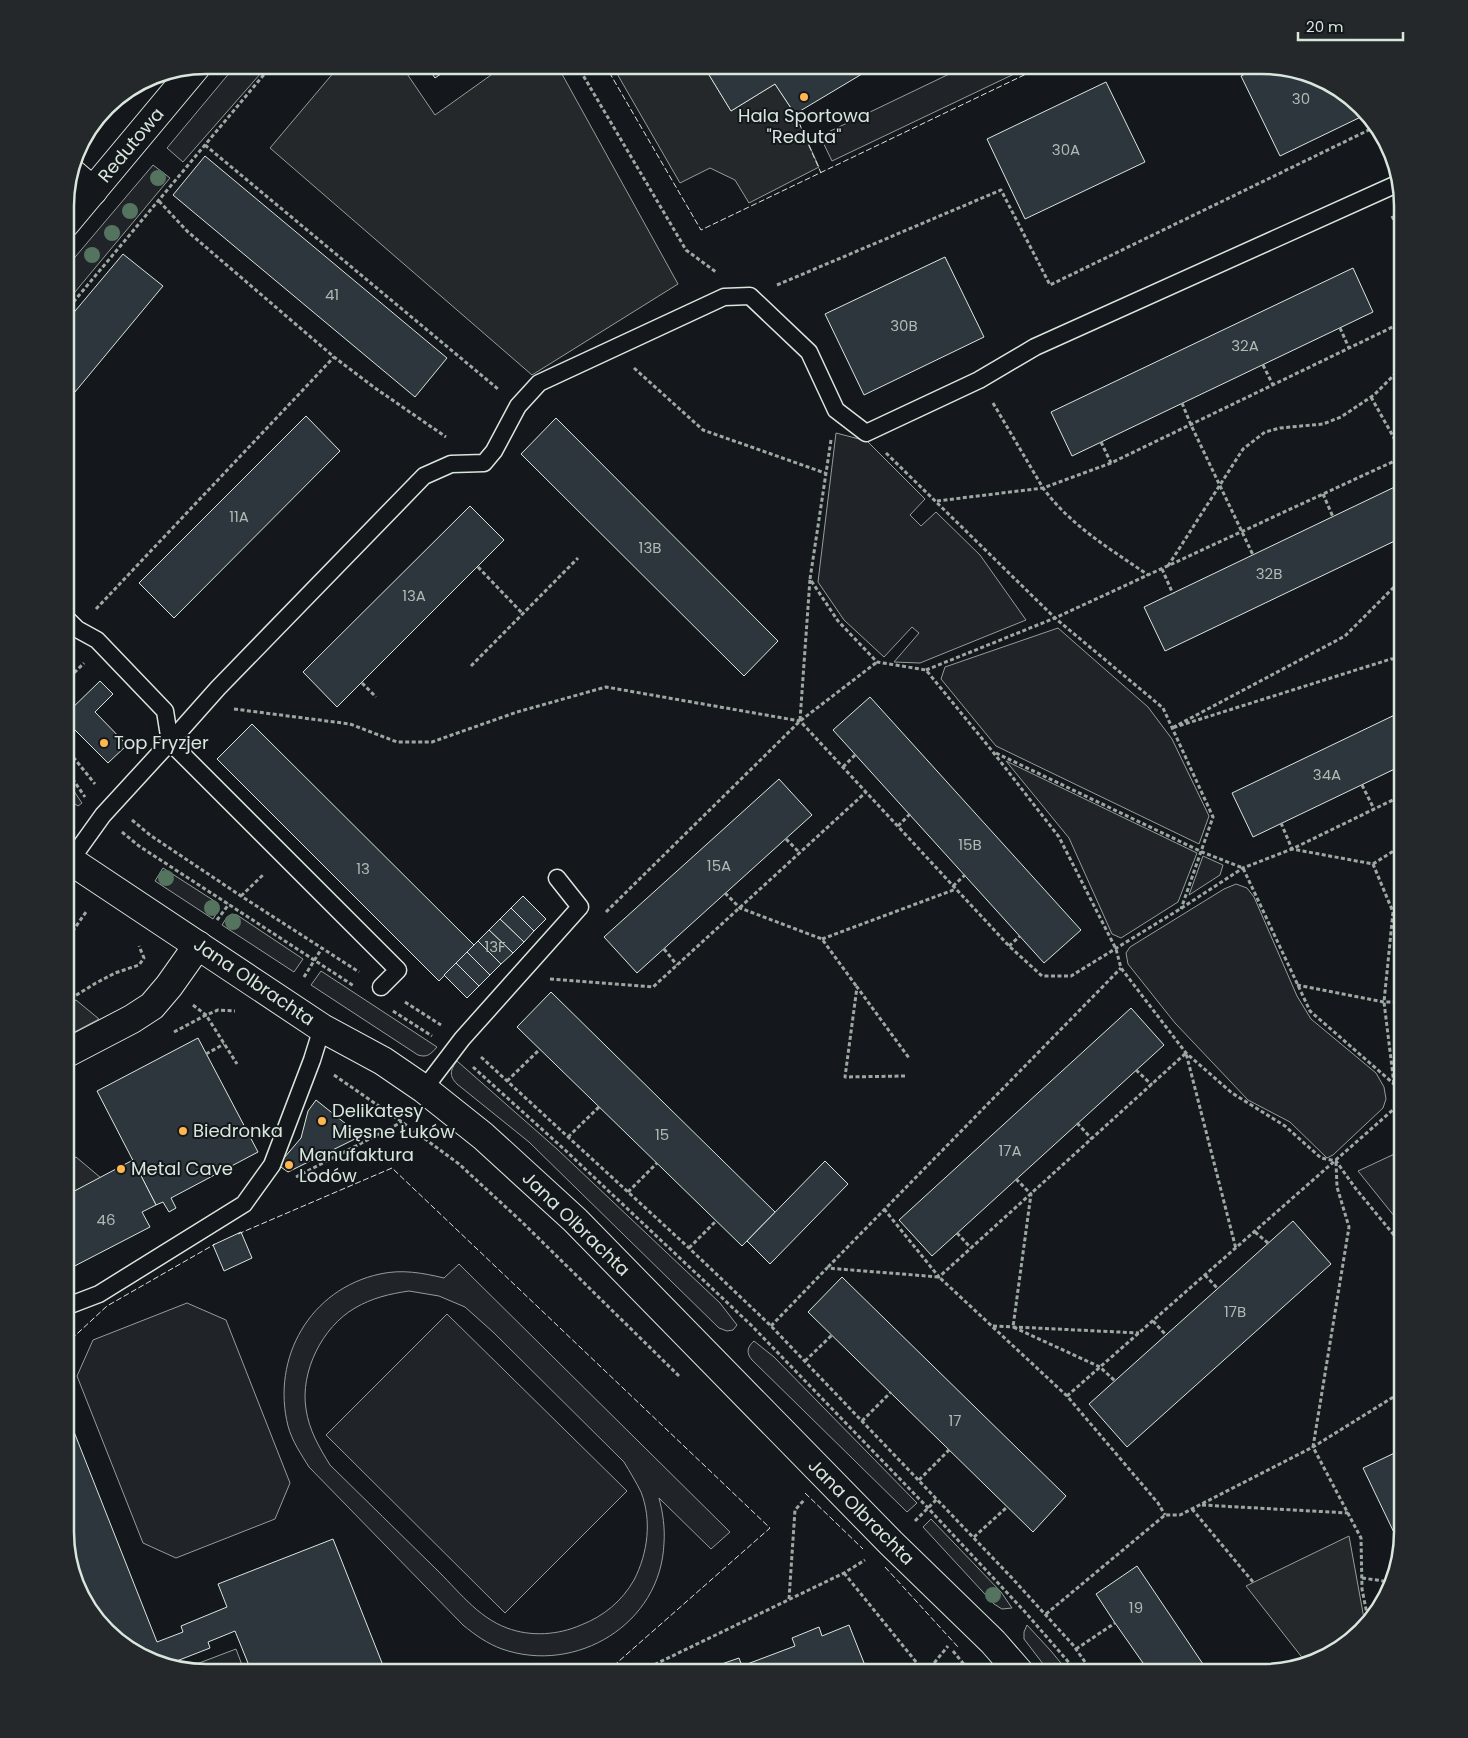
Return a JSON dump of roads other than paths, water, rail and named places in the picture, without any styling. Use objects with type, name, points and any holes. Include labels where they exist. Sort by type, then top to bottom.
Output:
[{"type":"street","name":"Redutowa","points":[[74,213],[189,75]]},
{"type":"street","points":[[77,177],[93,191]]},
{"type":"street","name":"Jana Olbrachta","points":[[74,863],[322,1028],[384,1061],[424,1089],[483,1136],[575,1220],[1012,1664]]},
{"type":"street","points":[[74,1049],[143,1013],[152,1006],[169,986],[198,945]]},
{"type":"lane","points":[[74,852],[114,803],[218,688],[424,476],[451,464],[484,463],[494,451],[518,406],[539,383],[724,298],[750,296],[809,352],[836,410],[866,433],[979,380],[1035,347],[1393,186]]},
{"type":"lane","points":[[74,627],[97,640],[165,711],[170,742],[398,970],[382,986]]},
{"type":"lane","points":[[424,1089],[462,1039],[580,907],[557,878]]},
{"type":"lane","points":[[74,1304],[99,1294],[244,1204],[272,1165],[312,1060],[322,1028]]},
{"type":"place","name":"Hala Sportowa \"Reduta\"","points":[[804,97]]},
{"type":"place","name":"Top Fryzjer","points":[[104,743]]},
{"type":"place","name":"Delikatesy Mięsne Łuków","points":[[322,1121]]},
{"type":"place","name":"Biedronka","points":[[183,1131]]},
{"type":"place","name":"Manufaktura Lodów","points":[[289,1165]]},
{"type":"place","name":"Metal Cave","points":[[121,1169]]}]
